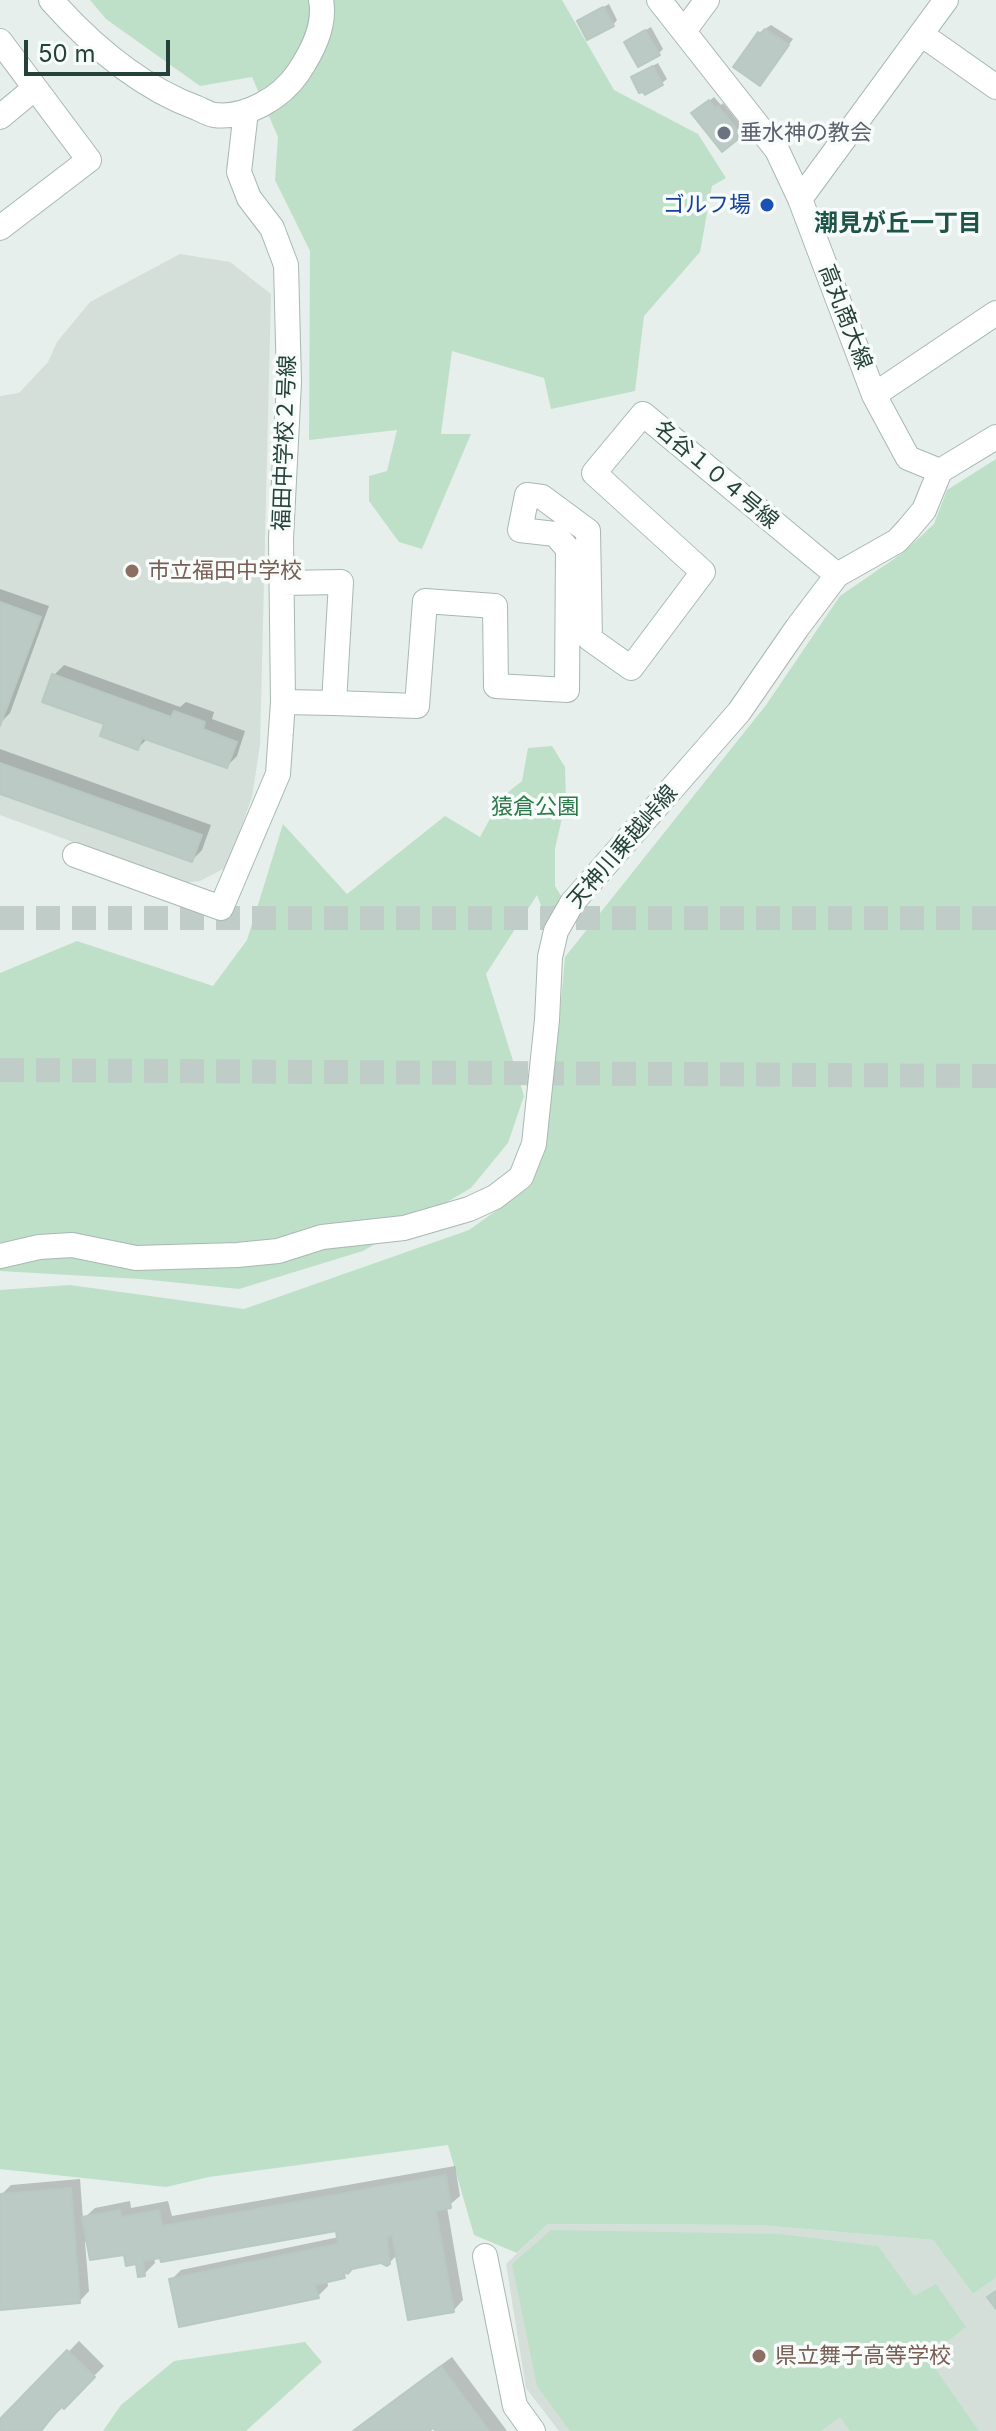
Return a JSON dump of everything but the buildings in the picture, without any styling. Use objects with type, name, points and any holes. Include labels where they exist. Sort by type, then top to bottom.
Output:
[{"type":"street","points":[[51,0],[77,29],[133,74],[176,100],[214,115],[246,111],[276,96],[295,78],[314,48],[323,11],[321,0]]},
{"type":"street","name":"高丸商大線","points":[[659,0],[777,150],[800,199],[874,395]]},
{"type":"street","points":[[684,31],[707,0]]},
{"type":"street","points":[[800,199],[946,0]]},
{"type":"street","points":[[921,34],[996,87]]},
{"type":"street","points":[[0,41],[89,160],[0,228]]},
{"type":"street","points":[[0,117],[35,88]]},
{"type":"street","name":"福田中学校２号線","points":[[75,855],[221,908],[278,774],[283,702],[281,539],[289,382],[286,265],[272,228],[249,198],[239,172],[246,111]]},
{"type":"street","points":[[996,313],[874,395],[908,458],[940,471],[996,437]]},
{"type":"street","name":"名谷１０４号線","points":[[334,703],[417,706],[425,601],[495,606],[496,686],[567,690],[568,549],[555,534],[520,530],[527,495],[542,497],[588,531],[590,639],[631,668],[703,572],[594,473],[643,414],[837,575]]},
{"type":"street","name":"天神川乗越峠線","points":[[0,1256],[39,1247],[72,1245],[136,1258],[278,1251],[322,1237],[404,1228],[469,1209],[513,1186],[527,1168],[538,1121],[550,957],[556,931],[572,903],[739,712],[837,575],[897,541],[924,510],[940,471]]},
{"type":"street","points":[[282,583],[341,582],[334,703],[283,702]]},
{"type":"street","points":[[485,2256],[515,2406],[533,2431]]},
{"type":"shaded area","name":"市立福田中学校","points":[[180,254],[230,262],[271,294],[260,745],[252,797],[227,867],[200,881],[184,883],[0,815],[0,396],[19,393],[48,362],[57,342],[90,302]]},
{"type":"shaded area","name":"県立舞子高等学校","points":[[548,2224],[759,2225],[933,2240],[973,2294],[996,2278],[996,2431],[559,2431],[526,2388],[506,2264]]},
{"type":"green space","points":[[90,0],[562,0],[614,90],[698,134],[726,178],[712,186],[700,252],[644,316],[635,391],[551,409],[544,378],[452,351],[441,434],[471,434],[422,549],[399,542],[369,501],[369,476],[387,471],[397,430],[309,440],[310,251],[275,180],[278,137],[252,77],[200,86],[106,19]]},
{"type":"green space","points":[[996,459],[996,2278],[973,2294],[933,2240],[759,2225],[548,2224],[517,2253],[474,2235],[448,2145],[209,2177],[166,2187],[0,2169],[0,1290],[70,1285],[244,1309],[469,1230],[531,1186],[557,1045],[565,957],[766,705],[840,596],[904,552],[934,524],[947,490]]},
{"type":"green space","name":"猿倉公園","points":[[552,746],[565,767],[566,800],[555,849],[555,886],[566,904],[551,931],[537,895],[486,974],[524,1096],[508,1143],[471,1188],[363,1251],[239,1289],[140,1279],[0,1271],[0,973],[77,941],[213,986],[247,940],[283,824],[347,894],[445,816],[480,837],[502,797],[522,781],[528,748]]},
{"type":"green space","name":"県立舞子高等学校","points":[[551,2230],[779,2234],[878,2246],[914,2296],[936,2284],[966,2327],[927,2357],[979,2431],[850,2431],[840,2417],[821,2431],[570,2431],[537,2386],[512,2264]]},
{"type":"green space","points":[[305,2342],[322,2362],[246,2431],[103,2431],[121,2405],[174,2361]]},
{"type":"tunnel","points":[[0,918],[996,918]]},
{"type":"tunnel","points":[[0,1070],[996,1076]]},
{"type":"place","name":"垂水神の教会","points":[[724,133]]},
{"type":"place","name":"ゴルフ場","points":[[767,205]]},
{"type":"place","name":"市立福田中学校","points":[[132,571]]},
{"type":"place","name":"県立舞子高等学校","points":[[759,2356]]},
{"type":"district","name":"潮見が丘一丁目","points":[[898,224]]}]
